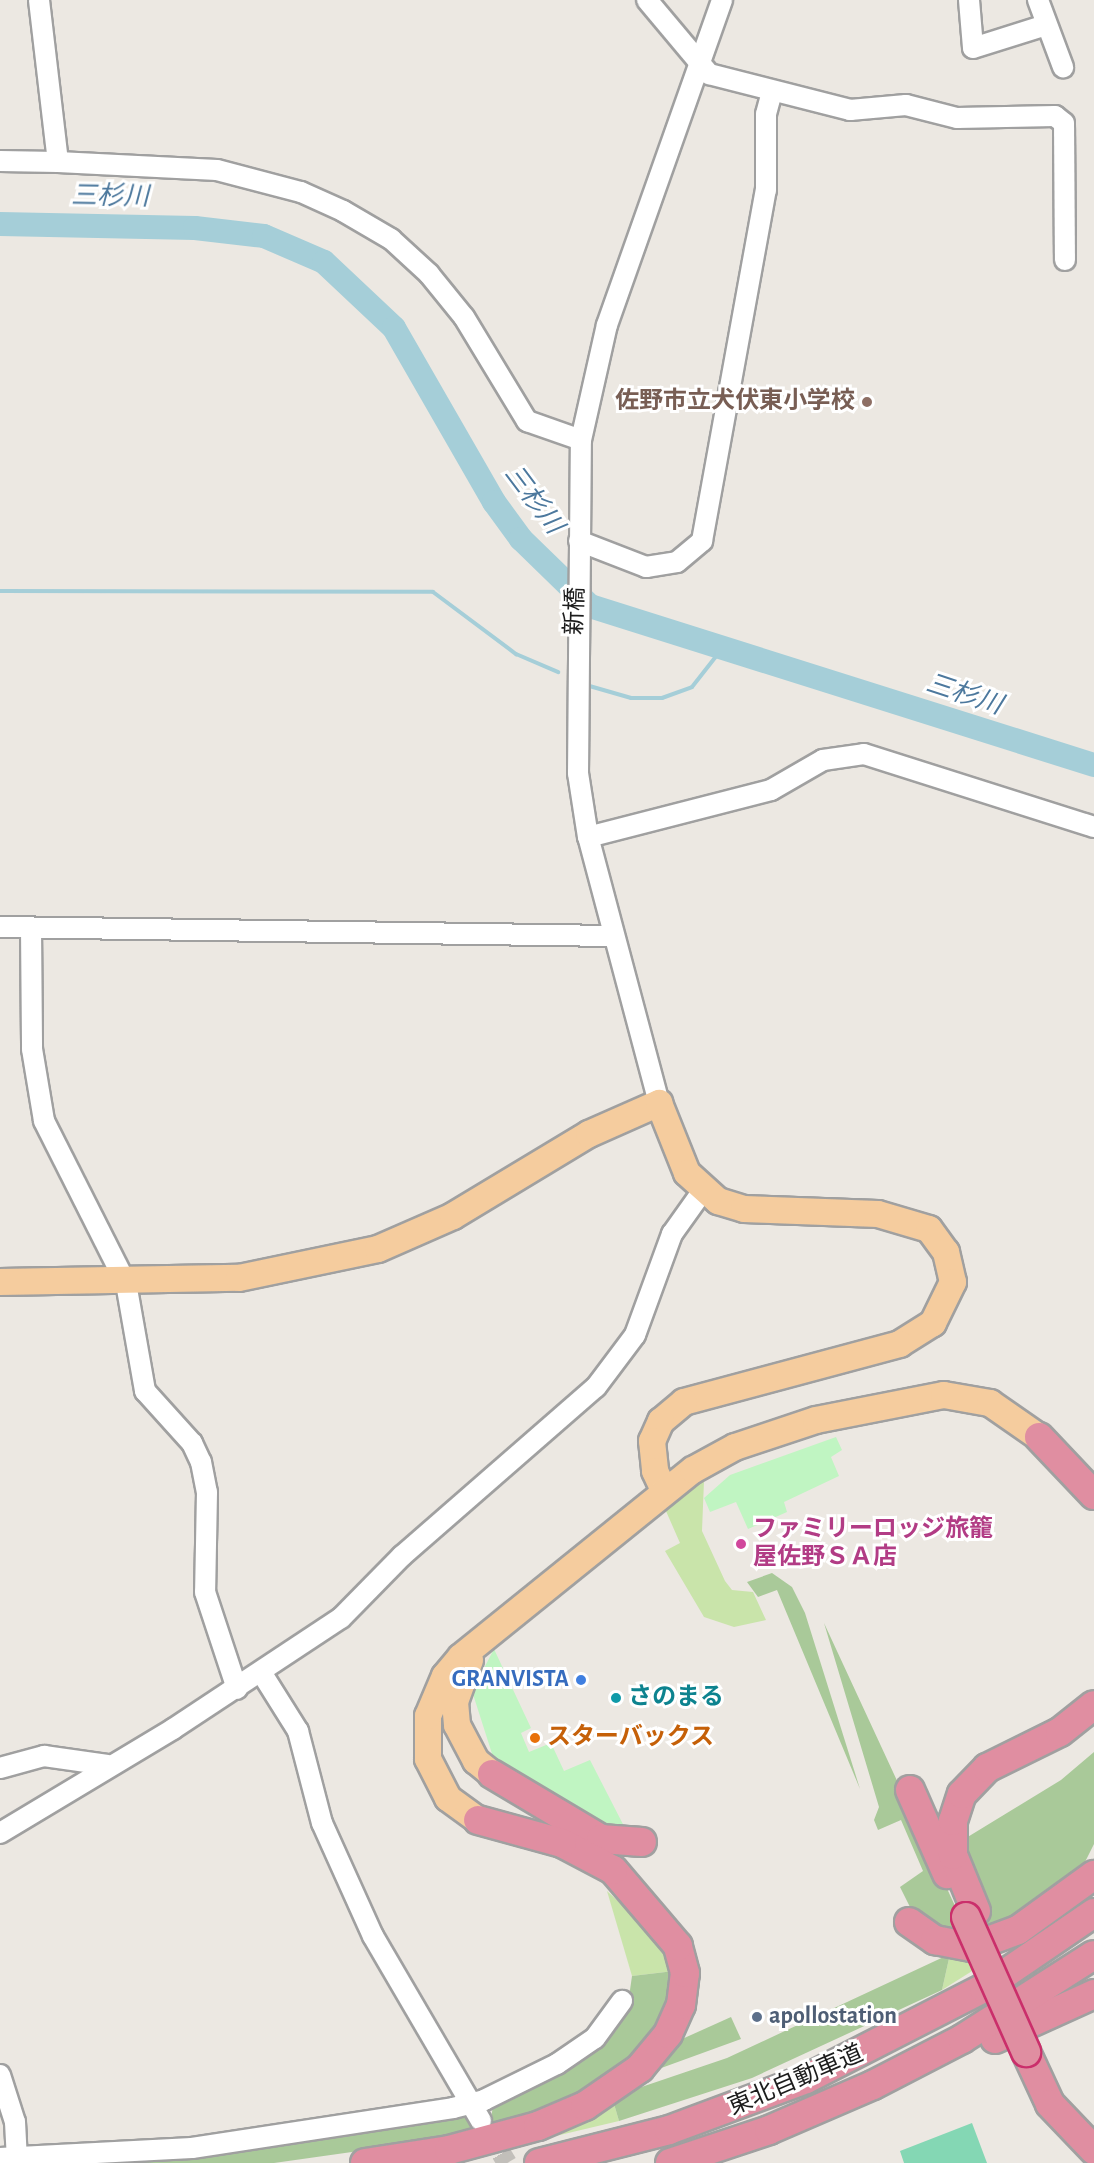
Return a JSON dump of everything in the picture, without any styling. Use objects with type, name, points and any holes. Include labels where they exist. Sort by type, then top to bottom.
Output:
[{"type":"highway","points":[[1039,1437],[1062,1449],[1094,1480]]},
{"type":"highway","points":[[1039,1437],[1094,1495]]},
{"type":"highway","points":[[971,1914],[953,1855],[953,1821],[962,1794],[987,1768],[1060,1732],[1094,1705]]},
{"type":"highway","points":[[492,1774],[601,1839],[642,1842]]},
{"type":"highway","points":[[910,1790],[971,1914],[1031,2049],[1050,2104],[1094,2150]]},
{"type":"highway","points":[[365,2163],[449,2150],[538,2126],[585,2106],[640,2068],[668,2034],[681,2005],[685,1973],[678,1946],[613,1870],[561,1843],[478,1820]]},
{"type":"highway","points":[[909,1922],[935,1940],[972,1947],[1018,1930],[1094,1875]]},
{"type":"highway","name":"東北自動車道","points":[[539,2163],[669,2130],[806,2079],[984,1989],[1094,1913]]},
{"type":"highway","name":"東北自動車道","points":[[670,2163],[726,2145],[923,2061],[1094,1955]]},
{"type":"highway","points":[[726,2145],[773,2143],[825,2123],[1094,1994]]},
{"type":"highway","points":[[1031,2049],[1063,2102],[1094,2135]]},
{"type":"main road","points":[[0,1282],[126,1283],[239,1278],[378,1249],[453,1216],[589,1134],[659,1102],[687,1173],[702,1192],[744,1209],[878,1214],[915,1222],[946,1252],[953,1282],[943,1313],[900,1344],[697,1396],[671,1411],[652,1441],[655,1471],[663,1490]]},
{"type":"main road","points":[[478,1820],[448,1798],[434,1778],[426,1736],[428,1716],[445,1676],[663,1490],[735,1447],[862,1407],[911,1400],[979,1399],[1005,1410],[1039,1437]]},
{"type":"main road","points":[[480,1644],[455,1702],[467,1746],[492,1774]]},
{"type":"street","points":[[39,0],[58,162]]},
{"type":"street","points":[[647,0],[664,15],[698,65],[709,74],[850,110],[906,105],[957,118],[1055,116],[1064,123],[1065,260]]},
{"type":"street","name":"新橋","points":[[659,1102],[588,837],[575,733],[581,440],[607,325],[722,0]]},
{"type":"street","points":[[969,0],[973,48],[1046,24]]},
{"type":"street","points":[[1038,0],[1063,67]]},
{"type":"street","points":[[579,541],[646,567],[677,562],[702,542],[766,190],[766,114],[772,91]]},
{"type":"street","points":[[0,161],[217,170],[301,192],[343,211],[391,239],[429,274],[464,317],[528,421],[581,440]]},
{"type":"street","points":[[588,837],[771,790],[823,760],[864,754],[1094,827]]},
{"type":"street","points":[[0,927],[613,936]]},
{"type":"street","points":[[31,928],[32,1050],[44,1121],[126,1283],[145,1391],[192,1443],[205,1476],[205,1592],[237,1689]]},
{"type":"street","points":[[0,1833],[237,1689],[341,1618],[621,1360],[672,1234],[702,1192]]},
{"type":"street","points":[[261,1672],[302,1739],[322,1823],[373,1936],[481,2121]]},
{"type":"street","points":[[0,1768],[44,1756],[107,1766]]},
{"type":"street","points":[[0,2075],[13,2111],[8,2157],[192,2156],[365,2126],[470,2103],[557,2064],[595,2038],[622,2001]]},
{"type":"green space","points":[[836,1437],[842,1450],[831,1457],[839,1476],[784,1502],[787,1512],[748,1529],[736,1502],[710,1512],[704,1498],[730,1475]]},
{"type":"green space","points":[[704,1481],[702,1531],[725,1581],[732,1590],[753,1592],[766,1620],[734,1627],[704,1617],[665,1551],[680,1543],[662,1502]]},
{"type":"green space","points":[[772,1573],[792,1587],[805,1613],[860,1789],[777,1590],[758,1597],[747,1582]]},
{"type":"green space","points":[[824,1623],[962,1921],[966,1838],[1061,1780],[1094,1752],[1094,1844],[1083,1866],[1020,1917],[964,1937],[915,1917],[900,1887],[923,1871],[901,1820],[878,1830],[874,1820],[879,1807]]},
{"type":"green space","points":[[494,1649],[531,1728],[521,1733],[529,1752],[551,1743],[564,1771],[590,1760],[626,1830],[603,1830],[494,1760],[472,1691]]},
{"type":"green space","points":[[607,1891],[659,1939],[674,1971],[632,1976]]},
{"type":"green space","points":[[1015,1944],[942,1990],[950,1954]]},
{"type":"green space","points":[[950,1954],[942,1990],[752,2078],[619,2121],[612,2097],[727,2058]]},
{"type":"green space","points":[[674,1971],[677,1991],[646,2055],[552,2112],[444,2139],[274,2163],[0,2163],[468,2108],[480,2125],[491,2123],[493,2102],[628,2004],[632,1976]]},
{"type":"green space","points":[[731,2017],[741,2039],[642,2075],[671,2044]]},
{"type":"green space","points":[[612,2097],[619,2121],[441,2163]]},
{"type":"green space","points":[[972,2123],[987,2163],[904,2163],[900,2151]]},
{"type":"waterway","name":"三杉川","points":[[0,224],[195,228],[264,236],[324,262],[394,328],[494,502],[521,539],[590,606],[1094,765]]},
{"type":"waterway","points":[[0,591],[433,592],[516,654],[558,672]]},
{"type":"waterway","points":[[586,685],[631,698],[662,698],[692,687],[721,650]]},
{"type":"tunnel","points":[[486,2128],[507,2163]]},
{"type":"place","name":"佐野市立犬伏東小学校","points":[[867,402]]},
{"type":"place","name":"ファミリーロッジ旅籠 屋佐野ＳＡ店","points":[[741,1544]]},
{"type":"place","name":"GRANVISTA","points":[[581,1680]]},
{"type":"place","name":"さのまる","points":[[616,1698]]},
{"type":"place","name":"スターバックス","points":[[535,1738]]},
{"type":"place","name":"apollostation","points":[[757,2017]]}]
